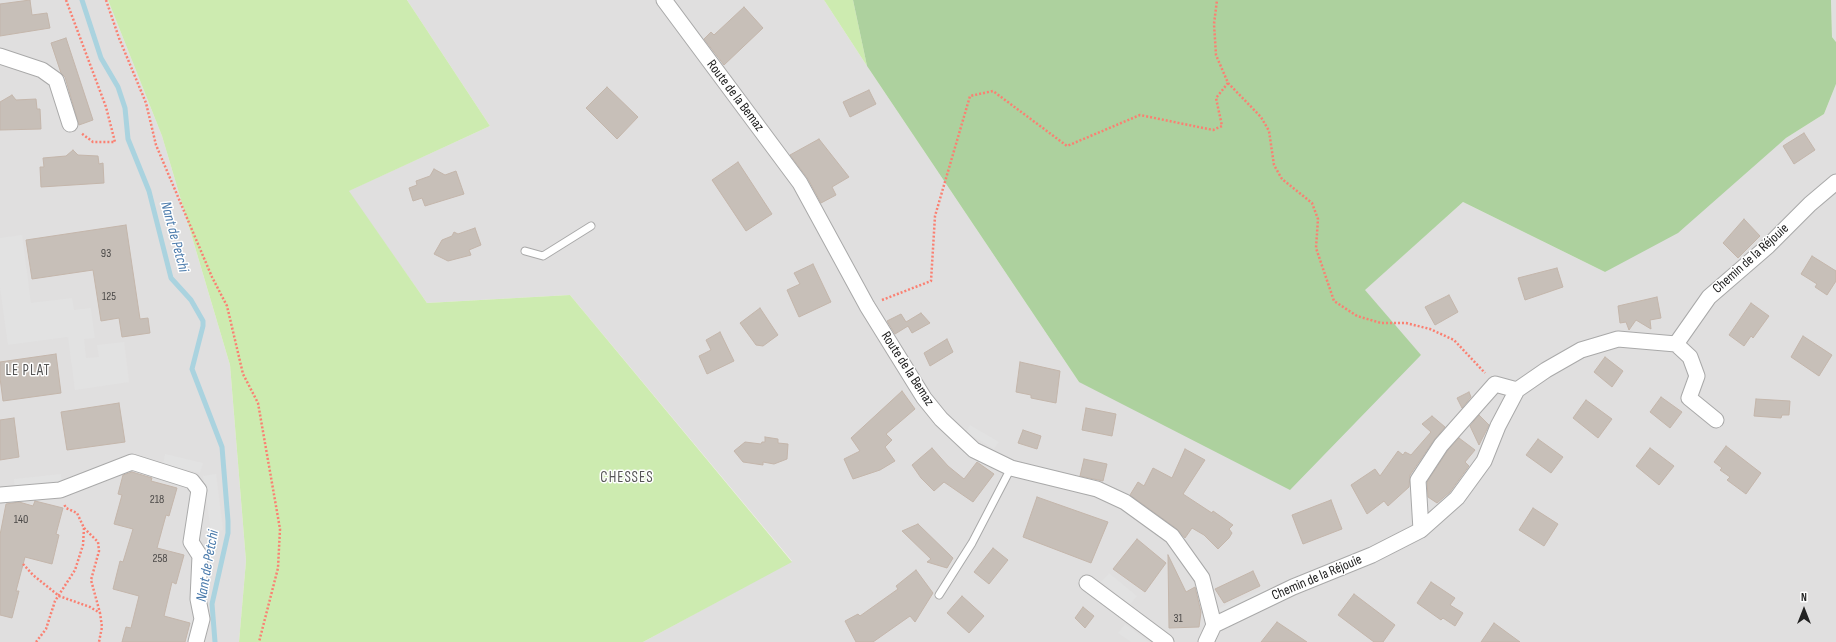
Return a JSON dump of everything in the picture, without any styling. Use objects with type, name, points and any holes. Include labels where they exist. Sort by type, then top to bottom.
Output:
[{"type":"street","name":"Route de la Bemaz","points":[[664,0],[800,184],[867,306],[924,398],[941,419],[974,450],[1011,468],[1096,489],[1125,502],[1172,536],[1202,578],[1214,624]]},
{"type":"street","points":[[0,56],[42,70],[56,80],[70,124]]},
{"type":"street","name":"Chemin de la Réjouie","points":[[1214,624],[1293,587],[1372,555],[1421,530],[1457,498],[1484,461],[1498,426],[1517,390],[1546,370],[1581,350],[1618,339],[1676,344],[1709,297],[1768,246],[1810,204],[1836,182]]},
{"type":"street","points":[[1676,344],[1690,357],[1697,376],[1690,398],[1716,420]]},
{"type":"street","points":[[1421,530],[1418,480],[1441,446],[1495,384],[1517,390]]},
{"type":"street","points":[[0,495],[60,490],[132,462],[192,481],[199,490],[191,542],[200,556],[198,599],[202,619],[196,642]]},
{"type":"street","points":[[1087,583],[1166,642]]},
{"type":"street","points":[[1206,642],[1214,624]]},
{"type":"lane","points":[[525,252],[543,256],[591,226]]},
{"type":"lane","points":[[939,595],[972,543],[1011,468]]},
{"type":"path","points":[[66,0],[106,108],[115,142],[93,142],[70,124]]},
{"type":"path","points":[[106,0],[119,38],[146,103],[156,144],[212,277],[227,306],[243,374],[258,403],[280,529],[278,568],[260,642]]},
{"type":"path","points":[[1217,0],[1214,24],[1216,55],[1228,84],[1261,117],[1269,131],[1274,165],[1282,179],[1312,203],[1318,219],[1316,248],[1334,301],[1357,316],[1381,323],[1406,323],[1430,329],[1454,340],[1495,384]]},
{"type":"path","points":[[867,306],[931,281],[935,216],[970,96],[994,91],[1067,146],[1140,115],[1213,130],[1222,126],[1216,98],[1228,84]]},
{"type":"path","points":[[60,490],[66,508],[77,513],[84,528],[98,542],[99,551],[91,580],[100,613],[102,627],[99,642]]},
{"type":"path","points":[[36,642],[46,629],[51,610],[75,570],[83,545],[84,528]]},
{"type":"path","points":[[23,564],[38,580],[59,596],[90,607],[100,613]]},
{"type":"shaded area","points":[[0,0],[108,0],[162,136],[230,365],[246,561],[239,642],[0,642]]},
{"type":"shaded area","points":[[407,0],[824,0],[1079,382],[1421,356],[1364,290],[1463,202],[1605,272],[1786,138],[1824,114],[1836,84],[1836,642],[643,642],[792,561],[570,295],[427,303],[348,191],[490,126]]},
{"type":"shaded area","points":[[1831,0],[1836,0],[1836,42],[1832,37]]},
{"type":"shaded area","points":[[22,235],[31,303],[72,298],[74,310],[91,308],[95,338],[84,339],[86,358],[99,357],[97,345],[124,342],[129,382],[75,390],[68,337],[8,345],[0,288],[0,238]]},
{"type":"shaded area","points":[[970,425],[999,442],[994,449],[966,432]]},
{"type":"shaded area","points":[[165,454],[203,463],[200,473],[163,464]]},
{"type":"shaded area","points":[[61,474],[62,486],[15,491],[14,479]]},
{"type":"shaded area","points":[[216,474],[223,530],[211,532],[203,476]]},
{"type":"shaded area","points":[[1109,573],[1137,596],[1130,605],[1101,582]]},
{"type":"shaded area","points":[[1267,588],[1270,595],[1220,616],[1217,609]]},
{"type":"shaded area","points":[[1125,624],[1149,642],[1131,642],[1118,633]]},
{"type":"green space","points":[[108,0],[407,0],[490,126],[349,191],[427,303],[570,295],[792,562],[643,642],[239,642],[246,561],[230,365],[162,136]]},
{"type":"green space","points":[[824,0],[853,0],[867,66]]},
{"type":"green space","points":[[853,0],[1831,0],[1832,37],[1836,42],[1836,84],[1824,114],[1786,138],[1678,233],[1605,272],[1463,202],[1365,290],[1421,355],[1290,490],[1079,382],[867,66]]},
{"type":"building","points":[[30,0],[32,15],[47,13],[50,28],[0,36],[0,4]]},
{"type":"building","points":[[744,7],[763,28],[724,65],[704,39],[711,32],[714,35]]},
{"type":"building","points":[[66,38],[93,120],[79,125],[65,77],[61,73],[51,43]]},
{"type":"building","points":[[607,87],[638,117],[617,139],[586,108]]},
{"type":"building","points":[[869,90],[876,104],[850,117],[843,102]]},
{"type":"building","points":[[12,95],[16,100],[36,99],[37,109],[40,109],[41,129],[0,130],[0,102]]},
{"type":"building","points":[[1804,133],[1815,150],[1794,164],[1783,146]]},
{"type":"building","points":[[819,139],[849,177],[832,187],[836,195],[821,203],[808,179],[790,155]]},
{"type":"building","points":[[73,150],[78,155],[98,156],[99,164],[103,163],[104,183],[41,187],[40,167],[44,167],[43,158],[66,156]]},
{"type":"building","points":[[738,162],[772,214],[746,231],[712,180]]},
{"type":"building","points":[[434,169],[445,175],[456,171],[464,194],[425,206],[422,198],[413,201],[409,188],[417,185],[416,181],[430,176]]},
{"type":"building","points":[[1744,219],[1760,236],[1738,258],[1723,243]]},
{"type":"building","points":[[126,225],[140,319],[148,318],[150,333],[122,337],[119,318],[101,321],[93,270],[32,279],[26,240]]},
{"type":"building","points":[[475,228],[481,245],[469,250],[471,255],[448,261],[434,254],[442,240],[452,236],[454,232],[458,234]]},
{"type":"building","points":[[1812,256],[1836,271],[1836,281],[1827,295],[1815,287],[1817,284],[1801,274]]},
{"type":"building","points":[[813,264],[831,302],[799,317],[787,290],[800,284],[794,273]]},
{"type":"building","points":[[1557,268],[1563,287],[1525,300],[1518,278]]},
{"type":"building","points":[[1449,295],[1458,312],[1435,325],[1425,307]]},
{"type":"building","points":[[1657,297],[1661,318],[1650,320],[1651,329],[1636,320],[1629,330],[1626,322],[1620,323],[1618,306]]},
{"type":"building","points":[[1751,303],[1769,316],[1753,338],[1751,336],[1744,346],[1729,335]]},
{"type":"building","points":[[760,308],[778,335],[763,346],[756,345],[740,323]]},
{"type":"building","points":[[921,313],[930,323],[912,333],[908,326],[895,334],[887,321],[901,314],[906,322]]},
{"type":"building","points":[[720,332],[734,361],[707,374],[699,356],[711,350],[706,340]]},
{"type":"building","points":[[1803,336],[1832,355],[1819,376],[1791,357]]},
{"type":"building","points":[[947,339],[953,352],[930,366],[924,353]]},
{"type":"building","points":[[56,354],[61,393],[3,401],[0,378],[0,362]]},
{"type":"building","points":[[1605,357],[1623,371],[1612,387],[1594,372]]},
{"type":"building","points":[[1020,362],[1060,371],[1056,403],[1031,398],[1031,395],[1016,392]]},
{"type":"building","points":[[902,391],[915,409],[886,434],[892,440],[885,447],[895,461],[880,470],[853,479],[844,459],[860,451],[851,438]]},
{"type":"building","points":[[1469,392],[1471,397],[1462,408],[1457,398]]},
{"type":"building","points":[[1661,397],[1682,412],[1670,428],[1650,412]]},
{"type":"building","points":[[1756,399],[1790,401],[1789,415],[1782,415],[1781,418],[1754,416]]},
{"type":"building","points":[[1586,400],[1612,419],[1598,438],[1573,418]]},
{"type":"building","points":[[119,403],[125,442],[67,450],[61,412]]},
{"type":"building","points":[[1086,408],[1116,414],[1112,436],[1082,430]]},
{"type":"building","points":[[1479,415],[1489,425],[1479,445],[1470,426]]},
{"type":"building","points":[[1432,416],[1445,427],[1434,440],[1410,475],[1409,487],[1388,506],[1384,501],[1367,514],[1351,485],[1375,469],[1380,476],[1398,451],[1403,455],[1405,452],[1411,455],[1431,432],[1422,424]]},
{"type":"building","points":[[14,418],[19,457],[0,460],[0,420]]},
{"type":"building","points":[[1023,430],[1041,436],[1037,449],[1018,443]]},
{"type":"building","points":[[765,437],[778,439],[778,443],[788,444],[787,459],[774,464],[763,462],[763,465],[743,462],[734,451],[745,442],[761,444],[762,442],[765,442]]},
{"type":"building","points":[[1459,438],[1475,450],[1465,462],[1469,466],[1450,492],[1437,503],[1428,497],[1427,482],[1448,450]]},
{"type":"building","points":[[1538,439],[1563,457],[1551,473],[1526,455]]},
{"type":"building","points":[[1726,446],[1761,473],[1746,494],[1727,480],[1730,477],[1720,470],[1722,468],[1714,462]]},
{"type":"building","points":[[932,448],[948,466],[964,479],[977,462],[994,474],[973,502],[944,482],[934,491],[921,478],[912,465]]},
{"type":"building","points":[[1650,448],[1674,466],[1659,485],[1636,466]]},
{"type":"building","points":[[1185,449],[1205,460],[1183,494],[1212,513],[1213,511],[1233,525],[1229,529],[1232,533],[1229,538],[1218,549],[1204,535],[1192,528],[1185,538],[1177,529],[1130,495],[1138,482],[1144,486],[1153,468],[1172,478]]},
{"type":"building","points":[[1084,459],[1107,464],[1103,481],[1080,476]]},
{"type":"building","points":[[132,472],[152,478],[151,481],[177,488],[169,516],[166,515],[157,548],[184,555],[176,584],[172,582],[164,616],[190,623],[185,642],[122,642],[126,627],[131,628],[139,596],[113,589],[120,561],[123,562],[133,529],[114,524],[122,495],[118,494],[123,475]]},
{"type":"building","points":[[1037,497],[1108,522],[1091,563],[1023,537]]},
{"type":"building","points":[[1331,500],[1342,529],[1303,544],[1292,515]]},
{"type":"building","points":[[35,501],[63,508],[56,534],[59,535],[52,564],[25,557],[16,591],[19,591],[12,618],[0,615],[0,535],[6,504],[19,502],[33,506]]},
{"type":"building","points":[[1533,508],[1558,524],[1544,546],[1519,530]]},
{"type":"building","points":[[918,524],[953,558],[947,568],[927,562],[931,559],[902,531]]},
{"type":"building","points":[[1137,539],[1166,563],[1145,592],[1113,569]]},
{"type":"building","points":[[993,548],[1008,560],[989,584],[974,572]]},
{"type":"building","points":[[1168,555],[1186,592],[1195,587],[1201,612],[1199,627],[1169,628]]},
{"type":"building","points":[[916,570],[933,593],[915,622],[910,616],[873,642],[856,642],[845,621],[858,614],[860,616],[898,589],[896,586]]},
{"type":"building","points":[[1253,571],[1260,586],[1224,603],[1215,589]]},
{"type":"building","points":[[1431,582],[1455,598],[1450,605],[1463,613],[1455,626],[1443,618],[1441,620],[1417,603]]},
{"type":"building","points":[[1354,594],[1395,625],[1383,642],[1374,642],[1338,615]]},
{"type":"building","points":[[962,596],[984,616],[969,633],[947,613]]},
{"type":"building","points":[[1083,607],[1094,616],[1085,628],[1075,618]]},
{"type":"building","points":[[1277,622],[1307,642],[1261,642]]},
{"type":"building","points":[[1494,623],[1520,642],[1481,642]]},
{"type":"waterway","name":"Nant de Petchi","points":[[82,0],[101,58],[118,87],[125,108],[128,139],[149,191],[171,278],[191,300],[203,321],[192,369],[222,447],[228,521],[228,533],[212,604],[215,642]]},
{"type":"district","name":"LE PLAT","points":[[28,371]]},
{"type":"district","name":"CHESSES","points":[[627,478]]}]
